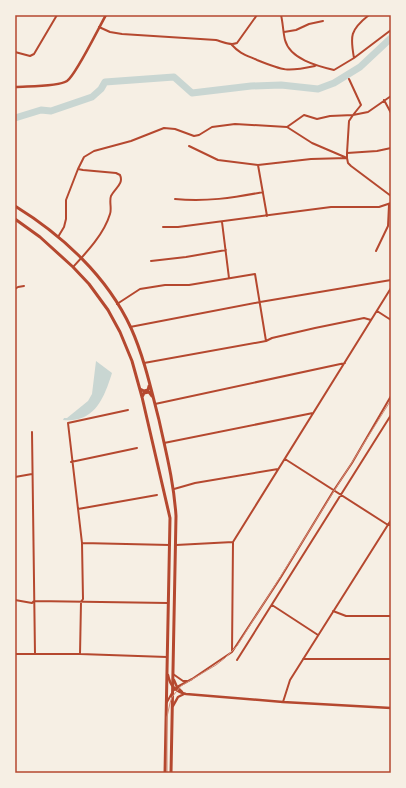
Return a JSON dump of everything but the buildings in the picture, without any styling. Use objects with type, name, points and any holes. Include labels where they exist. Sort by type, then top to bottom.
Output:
[{"type":"main road","points":[[15,87],[59,84],[67,81],[76,69],[106,15]]},
{"type":"main road","points":[[15,206],[47,227],[82,258],[117,304],[130,327],[144,363],[155,404],[174,489],[176,516],[174,689],[172,708],[171,773]]},
{"type":"main road","points":[[15,220],[40,237],[74,267],[89,284],[108,310],[120,332],[132,361],[140,389],[169,507],[170,518],[165,773]]},
{"type":"main road","points":[[140,389],[144,391],[148,390],[150,385]]},
{"type":"main road","points":[[142,397],[144,393],[149,392],[153,398]]},
{"type":"main road","points":[[167,670],[169,682],[174,689],[186,694],[283,702],[391,708]]},
{"type":"main road","points":[[172,708],[178,697],[186,694]]},
{"type":"street","points":[[15,52],[30,56],[34,54],[57,15]]},
{"type":"street","points":[[99,27],[110,32],[122,34],[216,40],[231,44],[237,43],[257,15]]},
{"type":"street","points":[[281,15],[285,41],[291,50],[296,55],[315,66],[334,70],[354,58],[391,30]]},
{"type":"street","points":[[354,58],[352,35],[357,26],[369,15]]},
{"type":"street","points":[[284,32],[296,30],[309,24],[323,21]]},
{"type":"street","points":[[231,44],[243,55],[276,68],[290,70],[315,66]]},
{"type":"street","points":[[349,79],[361,105],[350,121],[347,153],[348,162],[351,166],[391,196]]},
{"type":"street","points":[[287,127],[304,116],[317,119],[330,116],[353,115],[368,112],[391,96]]},
{"type":"street","points":[[384,100],[391,113]]},
{"type":"street","points":[[58,237],[64,227],[66,219],[66,200],[84,157],[94,151],[131,141],[164,128],[175,129],[194,136],[199,135],[212,127],[235,124],[287,127],[312,143],[347,158]]},
{"type":"street","points":[[189,146],[218,160],[258,165],[311,159],[347,158]]},
{"type":"street","points":[[347,153],[377,151],[391,148]]},
{"type":"street","points":[[258,165],[267,216]]},
{"type":"street","points":[[74,267],[104,230],[111,213],[111,197],[121,183],[122,178],[116,173],[78,169]]},
{"type":"street","points":[[175,199],[194,201],[231,199],[263,192]]},
{"type":"street","points":[[164,227],[178,227],[222,222],[331,207],[379,207],[390,204],[388,226],[376,251]]},
{"type":"street","points":[[222,222],[229,278]]},
{"type":"street","points":[[151,260],[186,257],[226,250]]},
{"type":"street","points":[[117,304],[140,289],[165,285],[189,285],[255,274],[266,341]]},
{"type":"street","points":[[130,327],[260,302],[391,280]]},
{"type":"street","points":[[15,289],[24,286]]},
{"type":"street","points":[[232,652],[233,542],[391,288]]},
{"type":"street","points":[[377,311],[391,320]]},
{"type":"street","points":[[144,363],[266,341],[272,338],[364,318],[371,320]]},
{"type":"street","points":[[155,404],[345,363]]},
{"type":"street","points":[[166,712],[167,703],[174,689],[232,652],[352,463],[391,396]]},
{"type":"street","points":[[80,654],[81,602],[83,599],[82,543],[71,462],[68,423],[128,410]]},
{"type":"street","points":[[164,443],[313,413]]},
{"type":"street","points":[[237,660],[391,415]]},
{"type":"street","points":[[32,432],[35,654]]},
{"type":"street","points":[[71,462],[137,448]]},
{"type":"street","points":[[285,459],[389,525]]},
{"type":"street","points":[[174,489],[195,483],[279,468]]},
{"type":"street","points":[[15,477],[32,474]]},
{"type":"street","points":[[78,510],[157,495]]},
{"type":"street","points":[[283,702],[290,680],[391,520]]},
{"type":"street","points":[[176,545],[233,542]]},
{"type":"street","points":[[82,543],[170,545]]},
{"type":"street","points":[[15,600],[32,603],[34,601],[168,603]]},
{"type":"street","points":[[272,605],[318,634]]},
{"type":"street","points":[[333,611],[346,616],[391,616]]},
{"type":"street","points":[[15,654],[80,654],[167,657]]},
{"type":"street","points":[[303,659],[391,659]]},
{"type":"street","points":[[173,674],[183,681],[188,681]]},
{"type":"shaded area","points":[[96,361],[112,373],[101,400],[90,413],[83,417],[74,420],[63,420],[88,401],[92,394]]},
{"type":"waterway","points":[[15,118],[41,110],[51,111],[92,97],[101,89],[105,82],[174,77],[192,93],[251,86],[281,85],[318,89],[334,83],[360,67],[391,38]]},
{"type":"tram line","points":[[167,773],[167,717],[172,697],[181,686],[216,665],[237,646],[391,400]]}]
